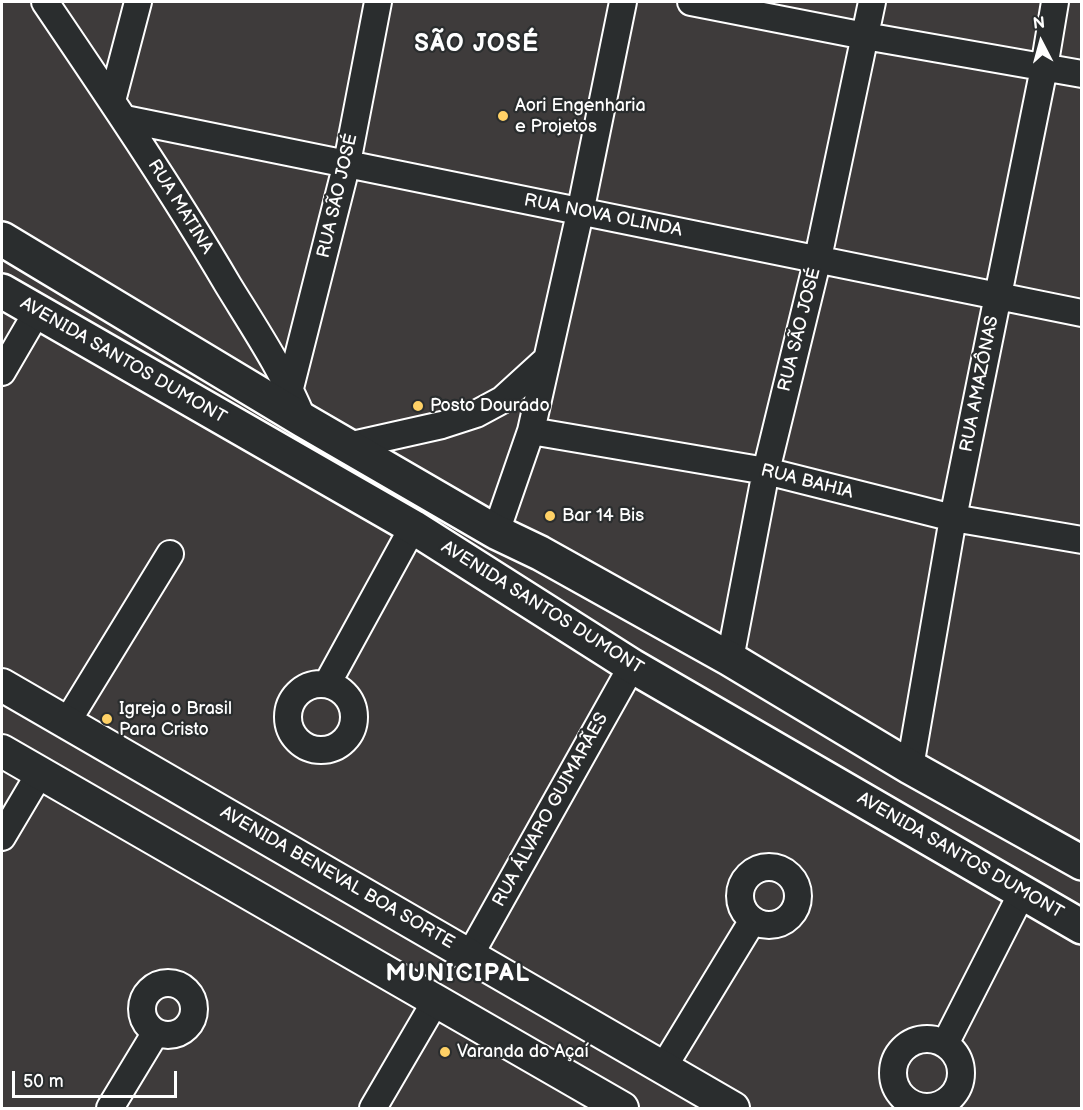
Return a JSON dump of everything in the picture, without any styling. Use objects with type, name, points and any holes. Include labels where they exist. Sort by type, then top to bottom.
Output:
[{"type":"main road","points":[[2,239],[240,383],[485,526],[540,553],[730,659],[910,767],[1082,863]]},
{"type":"main road","name":"AVENIDA SANTOS DUMONT","points":[[2,291],[413,527],[632,666],[1082,927]]},
{"type":"main road","points":[[220,417],[240,383]]},
{"type":"main road","points":[[452,551],[485,526]]},
{"type":"street","name":"RUA MATINA","points":[[45,2],[206,247],[290,388],[303,420]]},
{"type":"street","points":[[118,110],[138,2]]},
{"type":"street","name":"RUA SÃO JOSÉ","points":[[290,388],[347,163],[378,2]]},
{"type":"street","points":[[485,526],[531,431],[580,213],[623,2]]},
{"type":"street","points":[[692,2],[865,36],[1082,74]]},
{"type":"street","name":"RUA SÃO JOSÉ","points":[[730,659],[766,471],[818,258],[872,2]]},
{"type":"street","name":"RUA AMAZÔNAS","points":[[910,767],[953,518],[1044,68],[1055,2]]},
{"type":"street","name":"RUA NOVA OLINDA","points":[[118,110],[347,163],[580,213],[818,258],[1082,313]]},
{"type":"street","points":[[2,372],[38,312]]},
{"type":"street","points":[[348,446],[442,425],[476,414],[502,400],[547,359]]},
{"type":"street","name":"RUA BAHIA","points":[[531,431],[766,471],[953,518],[1082,540]]},
{"type":"street","points":[[327,684],[413,527]]},
{"type":"street","points":[[67,722],[170,554]]},
{"type":"street","name":"RUA ÁLVARO GUIMARÃES","points":[[470,955],[632,666]]},
{"type":"street","name":"AVENIDA BENEVAL BOA SORTE","points":[[2,685],[733,1108]]},
{"type":"street","points":[[2,751],[622,1108]]},
{"type":"street","points":[[2,837],[40,773]]},
{"type":"street","points":[[945,1044],[1022,893]]},
{"type":"street","points":[[663,1068],[753,920]]},
{"type":"street","points":[[373,1108],[435,1002]]},
{"type":"street","points":[[110,1108],[156,1032]]},
{"type":"place","name":"Aori Engenharia e Projetos","points":[[503,116]]},
{"type":"place","name":"Posto Dourado","points":[[418,406]]},
{"type":"place","name":"Bar 14 Bis","points":[[550,516]]},
{"type":"place","name":"Igreja o Brasil Para Cristo","points":[[107,719]]},
{"type":"place","name":"Varanda do Açaí","points":[[445,1052]]},
{"type":"district","name":"SÃO JOSÉ","points":[[477,45]]},
{"type":"district","name":"MUNICIPAL","points":[[458,975]]}]
